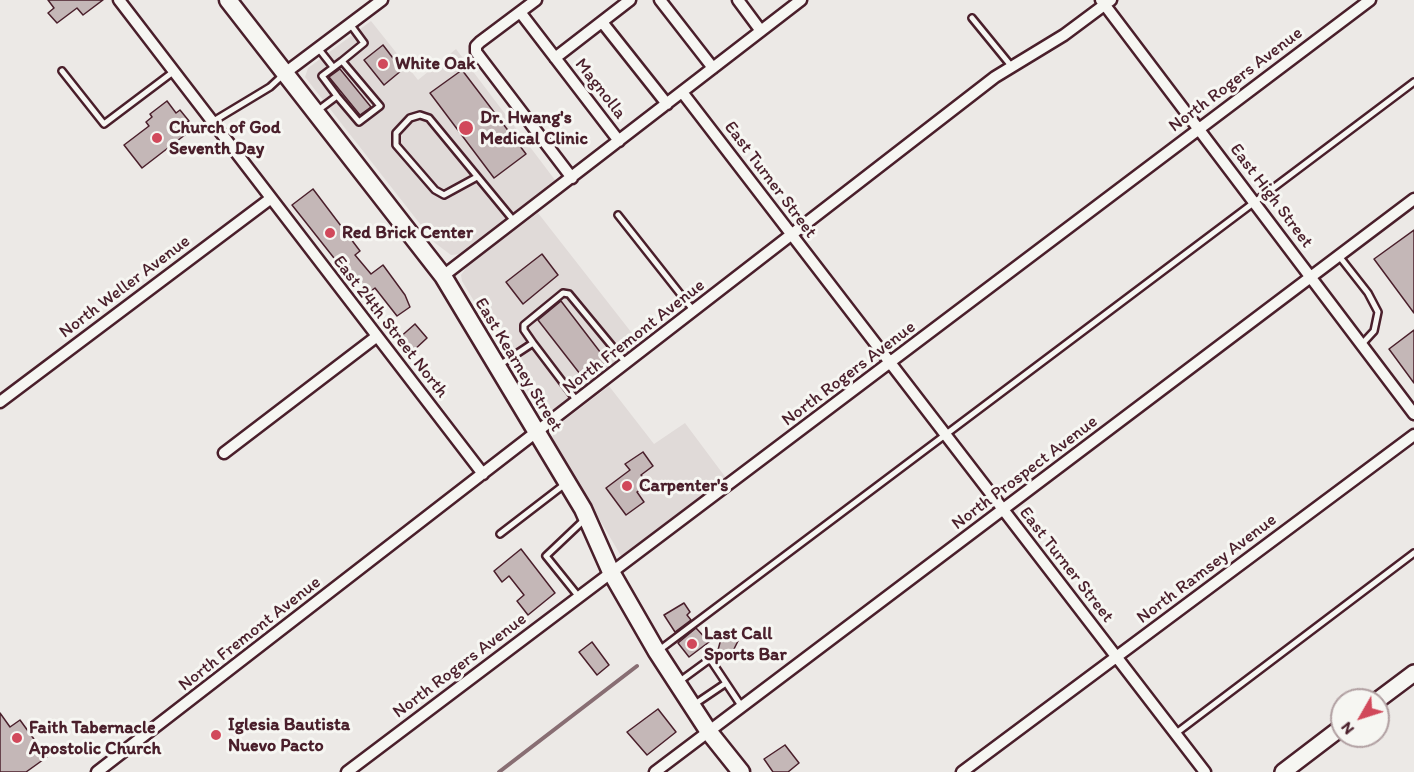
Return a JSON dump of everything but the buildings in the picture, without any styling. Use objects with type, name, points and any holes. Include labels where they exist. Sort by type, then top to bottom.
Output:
[{"type":"main road","name":"East Kearney Street","points":[[228,0],[443,276],[587,518],[611,572],[657,652],[709,732],[741,772]]},
{"type":"main road","points":[[1390,691],[1414,673]]},
{"type":"main road","points":[[1283,772],[1330,737]]},
{"type":"street","name":"East 24th Street North","points":[[119,0],[483,474]]},
{"type":"street","points":[[285,73],[382,0]]},
{"type":"street","points":[[536,0],[480,42],[476,46],[477,52],[572,178]]},
{"type":"street","points":[[555,58],[630,0]]},
{"type":"street","points":[[660,0],[714,68]]},
{"type":"street","points":[[738,0],[761,31]]},
{"type":"street","points":[[443,276],[801,0]]},
{"type":"street","name":"North Rogers Avenue","points":[[346,772],[892,363],[1370,0]]},
{"type":"street","name":"East High Street","points":[[1105,2],[1414,414]]},
{"type":"street","name":"North Fremont Avenue","points":[[97,772],[1012,67],[1064,35],[1105,2]]},
{"type":"street","name":"Magnolla","points":[[520,12],[619,141]]},
{"type":"street","points":[[602,22],[667,104]]},
{"type":"street","name":"East Turner Street","points":[[682,92],[1205,772]]},
{"type":"street","name":"North Weller Avenue","points":[[0,402],[270,199]]},
{"type":"street","name":"North Prospect Avenue","points":[[655,772],[1414,199]]},
{"type":"street","points":[[224,453],[376,337]]},
{"type":"street","name":"North Ramsey Avenue","points":[[962,772],[1414,435]]},
{"type":"lane","points":[[972,18],[1012,67]]},
{"type":"lane","points":[[342,61],[348,73],[367,96],[380,106],[359,122],[351,109],[322,76],[364,43],[350,24]]},
{"type":"lane","points":[[318,48],[333,67]]},
{"type":"lane","points":[[62,71],[104,124],[173,72]]},
{"type":"lane","points":[[212,122],[270,87],[285,73]]},
{"type":"lane","points":[[657,652],[1414,81]]},
{"type":"lane","points":[[315,112],[340,97]]},
{"type":"lane","points":[[477,177],[444,195],[435,190],[396,145],[396,133],[410,118],[420,115],[429,118],[515,222]]},
{"type":"lane","points":[[618,215],[694,311]]},
{"type":"lane","points":[[1339,256],[1368,293],[1378,312],[1374,331],[1362,344]]},
{"type":"lane","points":[[577,402],[524,330],[524,325],[556,297],[563,293],[569,294],[627,363]]},
{"type":"lane","points":[[497,367],[532,343]]},
{"type":"lane","points":[[500,534],[567,483]]},
{"type":"lane","points":[[579,597],[546,556],[587,518]]},
{"type":"lane","points":[[1175,734],[1414,554]]},
{"type":"lane","points":[[677,683],[710,659],[742,707]]},
{"type":"lane","points":[[692,706],[726,683]]},
{"type":"shaded area","points":[[371,21],[418,80],[456,49],[555,180],[461,254],[451,255],[435,243],[305,77],[308,68]]},
{"type":"shaded area","points":[[538,213],[642,346],[545,420],[462,281],[461,275],[469,264]]},
{"type":"shaded area","points":[[609,386],[654,444],[685,423],[726,478],[621,556],[552,438],[557,426]]},
{"type":"waterway","points":[[499,772],[637,666]]},
{"type":"place","name":"White Oak","points":[[383,64]]},
{"type":"place","name":"Dr. Hwang's Medical Clinic","points":[[466,128]]},
{"type":"place","name":"Church of God Seventh Day","points":[[157,138]]},
{"type":"place","name":"Red Brick Center","points":[[330,233]]},
{"type":"place","name":"Carpenter's","points":[[627,486]]},
{"type":"place","name":"Last Call Sports Bar","points":[[692,644]]},
{"type":"place","name":"Iglesia Bautista Nuevo Pacto","points":[[216,735]]},
{"type":"place","name":"Faith Tabernacle Apostolic Church","points":[[17,738]]}]
